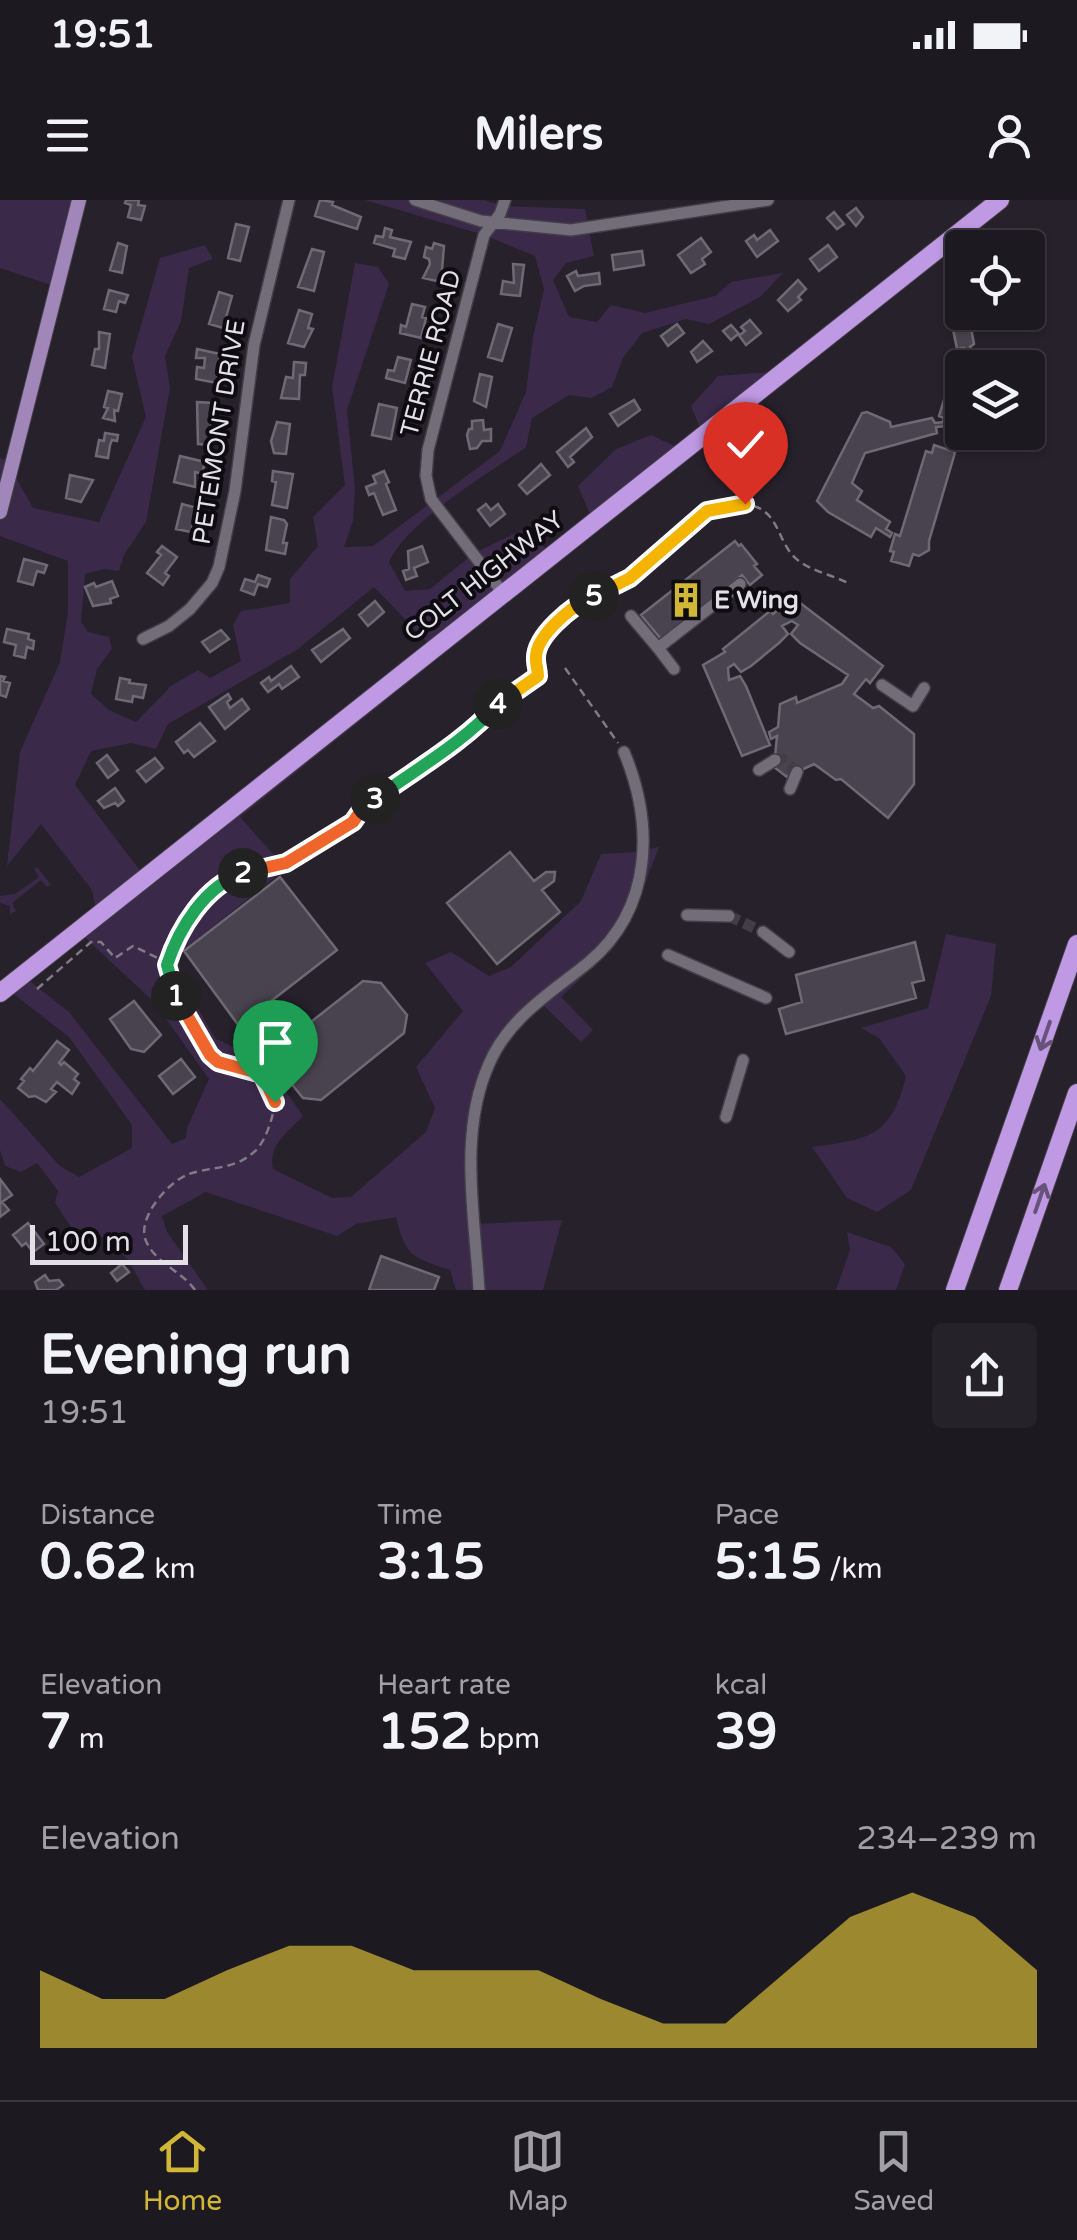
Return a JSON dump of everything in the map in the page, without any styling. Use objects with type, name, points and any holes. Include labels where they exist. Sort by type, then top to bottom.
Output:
[{"type":"highway","name":"COLT HIGHWAY","points":[[0,993],[1000,200]]},
{"type":"highway","points":[[956,1290],[1077,944]]},
{"type":"highway","points":[[1008,1290],[1077,1093]]},
{"type":"main road","points":[[0,512],[80,200]]},
{"type":"street","name":"PETEMONT DRIVE","points":[[143,639],[169,626],[190,609],[219,567],[236,491],[254,345],[289,200]]},
{"type":"street","points":[[414,200],[493,223],[550,230],[591,229],[768,200]]},
{"type":"street","name":"TERRIE ROAD","points":[[503,592],[438,510],[426,476],[428,450],[484,236],[505,200]]},
{"type":"street","points":[[658,648],[740,584]]},
{"type":"street","points":[[631,616],[674,670]]},
{"type":"street","points":[[882,685],[913,706],[924,688]]},
{"type":"street","points":[[479,1290],[472,1150],[477,1097],[488,1064],[505,1036],[526,1012],[606,945],[632,903],[644,857],[644,822],[636,781],[624,752]]},
{"type":"street","points":[[759,770],[774,760]]},
{"type":"street","points":[[790,789],[797,772]]},
{"type":"street","points":[[688,916],[728,916]]},
{"type":"street","points":[[763,932],[789,952]]},
{"type":"street","points":[[668,955],[766,998]]},
{"type":"street","points":[[726,1117],[743,1060]]},
{"type":"path","points":[[196,1290],[165,1265],[146,1243],[146,1219],[186,1175],[226,1168],[257,1150],[275,1102],[262,1074],[218,1062],[210,1055],[178,1003],[168,962],[183,929],[219,884],[248,871],[286,863],[353,822],[368,802],[392,784],[414,775],[509,694],[538,676],[535,657],[554,623],[574,604],[616,588],[707,511],[745,504],[762,510],[775,521],[792,556],[801,564],[848,583]]},
{"type":"path","points":[[564,668],[624,752]]},
{"type":"path","points":[[38,989],[91,942],[101,942],[115,958],[133,946],[168,962]]},
{"type":"shaded area","points":[[0,200],[79,200],[57,287],[0,268]]},
{"type":"shaded area","points":[[365,200],[484,200],[503,206],[585,209],[594,256],[566,263],[553,280],[569,317],[597,322],[611,305],[645,313],[715,296],[731,282],[783,273],[760,297],[709,324],[686,319],[642,333],[623,358],[612,387],[592,398],[569,395],[532,418],[526,447],[450,499],[398,546],[389,562],[405,591],[430,589],[473,554],[526,528],[551,554],[593,521],[578,486],[616,449],[651,435],[683,450],[703,435],[691,406],[718,376],[784,371],[844,333],[240,817],[288,871],[280,873],[180,953],[179,977],[216,1039],[248,1053],[279,1047],[266,1062],[303,1116],[276,1146],[273,1169],[332,1198],[351,1197],[426,1132],[435,1108],[416,1067],[463,1011],[425,963],[451,952],[489,976],[511,967],[581,901],[601,854],[659,847],[640,897],[612,950],[561,997],[593,1030],[581,1042],[539,1001],[505,1036],[473,1115],[476,1224],[562,1220],[543,1290],[456,1290],[450,1270],[419,1258],[407,1248],[396,1217],[356,1224],[337,1236],[206,1192],[162,1216],[167,1232],[208,1290],[145,1290],[127,1258],[90,1227],[73,1230],[55,1203],[58,1191],[37,1163],[21,1172],[5,1166],[0,1150],[0,1099],[60,1166],[79,1177],[132,1148],[132,1125],[69,1037],[6,988],[22,975],[69,1012],[172,1144],[186,1138],[209,1079],[154,1002],[78,931],[97,915],[92,890],[41,824],[7,866],[20,752],[60,662],[68,612],[68,561],[0,536],[0,458],[13,462],[11,469],[33,508],[99,522],[146,417],[132,357],[160,258],[205,245],[213,259],[189,268],[181,321],[165,356],[170,388],[146,522],[124,555],[119,571],[104,569],[85,574],[81,622],[88,632],[109,637],[112,649],[97,669],[91,694],[109,710],[136,722],[171,686],[198,670],[210,678],[241,661],[233,625],[241,611],[290,603],[290,579],[318,546],[313,517],[345,485],[332,387],[355,263],[378,267],[389,284],[347,410],[355,489],[353,521],[344,547],[373,546],[500,451],[526,392],[544,289],[535,256],[484,235]],"holes":[[[374,587],[433,648],[145,877],[75,785],[91,751],[131,743],[156,749],[168,724],[298,649]]]},
{"type":"shaded area","points":[[37,867],[51,885],[47,887],[41,880],[12,903],[16,911],[10,914],[10,906],[0,903],[0,896],[15,894],[39,877],[34,869]]},
{"type":"shaded area","points":[[946,934],[996,944],[991,996],[911,1190],[877,1212],[847,1198],[812,1147],[875,1132],[893,1112],[906,1076],[879,1038],[861,1028],[928,1008]]},
{"type":"shaded area","points":[[847,1232],[891,1247],[905,1264],[896,1290],[836,1290],[850,1250]]},
{"type":"building","points":[[126,200],[139,200],[138,205],[145,206],[141,220],[128,217],[131,205]]},
{"type":"building","points":[[320,200],[333,202],[332,205],[361,217],[357,229],[315,216]]},
{"type":"building","points":[[856,208],[863,217],[856,226],[847,215]]},
{"type":"building","points":[[834,212],[844,224],[837,229],[827,218]]},
{"type":"building","points":[[236,224],[249,227],[240,261],[228,258]]},
{"type":"building","points":[[385,228],[392,230],[390,237],[411,242],[405,259],[393,256],[395,249],[374,243],[376,236],[383,237]]},
{"type":"building","points":[[770,230],[778,241],[757,257],[746,241],[754,235],[757,240]]},
{"type":"building","points":[[701,238],[711,252],[702,259],[705,264],[691,273],[678,255]]},
{"type":"building","points":[[118,243],[127,246],[122,273],[110,270]]},
{"type":"building","points":[[434,243],[444,246],[441,282],[423,278],[430,264],[424,257],[426,247],[432,249]]},
{"type":"building","points":[[828,245],[837,257],[819,271],[810,259]]},
{"type":"building","points":[[312,249],[324,252],[314,291],[298,287]]},
{"type":"building","points":[[642,251],[644,265],[614,270],[612,255]]},
{"type":"building","points":[[513,264],[524,265],[520,296],[501,294],[503,281],[514,283]]},
{"type":"building","points":[[576,271],[578,276],[599,273],[600,284],[575,291],[567,276]]},
{"type":"building","points":[[798,280],[806,289],[798,297],[801,300],[788,311],[778,300]]},
{"type":"building","points":[[109,290],[128,295],[125,303],[119,301],[116,312],[104,309]]},
{"type":"building","points":[[219,292],[232,296],[223,328],[209,324]]},
{"type":"building","points":[[412,304],[425,307],[421,338],[400,333],[401,325],[406,327]]},
{"type":"building","points":[[299,310],[312,314],[308,328],[313,329],[304,347],[288,343]]},
{"type":"building","points":[[750,320],[761,333],[746,345],[738,334],[731,340],[723,331],[731,325],[740,335],[745,331],[741,327]]},
{"type":"building","points":[[498,324],[512,328],[502,361],[488,357]]},
{"type":"building","points":[[677,324],[684,333],[668,346],[661,336]]},
{"type":"building","points":[[953,330],[971,330],[974,344],[970,350],[957,349]]},
{"type":"building","points":[[99,332],[110,334],[105,368],[92,365],[95,349],[99,349]]},
{"type":"building","points":[[703,341],[712,351],[697,362],[691,352]]},
{"type":"building","points":[[197,349],[220,354],[217,383],[196,379],[197,367],[204,368],[205,358],[196,358]]},
{"type":"building","points":[[398,357],[411,360],[405,383],[386,378],[388,370],[394,371]]},
{"type":"building","points":[[294,362],[306,363],[305,375],[300,375],[299,399],[281,398],[286,377],[293,378]]},
{"type":"building","points":[[480,374],[492,377],[486,407],[474,401]]},
{"type":"building","points":[[108,391],[122,394],[118,411],[114,410],[115,421],[103,418],[108,408],[104,407]]},
{"type":"building","points":[[945,396],[945,426],[936,427],[937,433],[865,453],[852,483],[862,491],[857,500],[890,522],[886,529],[892,533],[890,537],[876,528],[871,537],[828,512],[817,501],[862,413],[890,422],[891,427],[932,418],[935,423],[943,422],[944,418],[939,416]]},
{"type":"building","points":[[634,400],[640,410],[618,426],[610,414]]},
{"type":"building","points":[[197,402],[213,403],[210,445],[198,444]]},
{"type":"building","points":[[379,404],[397,408],[391,439],[372,435]]},
{"type":"building","points":[[483,420],[484,430],[491,429],[491,441],[482,441],[477,448],[470,449],[467,435],[472,421]]},
{"type":"building","points":[[277,422],[290,424],[286,454],[274,453],[271,441]]},
{"type":"building","points":[[586,428],[592,437],[570,457],[574,462],[568,467],[557,452]]},
{"type":"building","points":[[105,433],[118,435],[117,441],[112,440],[108,458],[96,456],[99,440],[104,441]]},
{"type":"building","points":[[934,445],[955,452],[929,550],[919,556],[913,554],[909,566],[891,561],[895,534],[900,536],[926,451],[932,453]]},
{"type":"building","points":[[180,456],[205,462],[202,474],[195,472],[195,487],[174,482]]},
{"type":"building","points":[[541,464],[550,475],[527,494],[519,485]]},
{"type":"building","points":[[273,471],[293,474],[287,508],[272,505],[276,482],[272,481]]},
{"type":"building","points":[[384,471],[396,510],[383,515],[374,493],[369,495],[366,487],[376,483],[373,476]]},
{"type":"building","points":[[70,475],[93,480],[81,502],[66,498]]},
{"type":"building","points":[[182,504],[197,508],[191,532],[176,529]]},
{"type":"building","points":[[486,504],[491,510],[498,504],[505,514],[490,526],[478,510]]},
{"type":"building","points":[[271,517],[287,524],[285,554],[266,550]]},
{"type":"building","name":"E Wing","points":[[735,541],[762,575],[750,585],[742,575],[661,639],[641,615]]},
{"type":"building","points":[[162,546],[177,557],[165,573],[169,576],[163,585],[147,573],[161,555],[157,552]]},
{"type":"building","points":[[422,546],[428,562],[414,568],[417,576],[406,580],[403,571],[409,569],[408,551]]},
{"type":"building","points":[[24,559],[47,565],[44,573],[37,571],[33,585],[18,581]]},
{"type":"building","points":[[258,575],[270,579],[267,587],[258,584],[254,595],[241,590],[245,579],[255,582]]},
{"type":"building","points":[[112,581],[118,596],[110,599],[111,603],[93,606],[85,587]]},
{"type":"building","points":[[791,596],[883,666],[870,683],[866,679],[854,694],[873,708],[879,706],[914,734],[914,784],[888,818],[841,779],[836,780],[814,764],[787,777],[774,767],[777,736],[771,739],[769,732],[778,727],[780,704],[796,697],[797,703],[842,684],[848,675],[800,643],[791,634],[798,625],[792,621],[782,626],[788,634],[751,666],[741,672],[734,664],[728,668],[729,680],[740,676],[746,686],[770,745],[742,756],[703,665],[725,652],[723,649],[770,611],[773,614]]},
{"type":"building","points":[[375,601],[384,612],[368,626],[359,615]]},
{"type":"building","points":[[7,629],[29,634],[28,639],[34,641],[33,649],[27,647],[25,658],[14,655],[16,645],[4,642]]},
{"type":"building","points":[[343,629],[350,638],[321,662],[312,650]]},
{"type":"building","points":[[221,630],[229,639],[210,652],[202,642]]},
{"type":"building","points":[[291,666],[299,677],[282,689],[279,684],[268,692],[261,683],[269,677],[271,681]]},
{"type":"building","points":[[0,676],[10,683],[6,697],[0,695]]},
{"type":"building","points":[[120,678],[146,685],[143,698],[133,696],[132,702],[116,699]]},
{"type":"building","points":[[228,694],[230,708],[242,699],[249,709],[225,729],[209,707]]},
{"type":"building","points":[[200,723],[215,741],[194,757],[188,750],[184,753],[176,742]]},
{"type":"building","points":[[107,755],[118,770],[108,778],[97,763]]},
{"type":"building","points":[[155,758],[163,768],[146,782],[137,771]]},
{"type":"building","points":[[115,788],[124,801],[104,808],[98,801]]},
{"type":"building","points":[[510,852],[534,881],[546,872],[555,872],[554,881],[542,890],[560,912],[497,964],[447,903]]},
{"type":"building","points":[[280,877],[337,950],[239,1026],[184,951]]},
{"type":"building","points":[[915,942],[924,980],[912,983],[916,998],[786,1034],[779,1009],[802,1002],[796,975]]},
{"type":"building","points":[[363,981],[381,983],[407,1015],[404,1033],[321,1100],[303,1098],[277,1066],[279,1047]]},
{"type":"building","points":[[134,1001],[161,1035],[144,1052],[131,1049],[110,1019]]},
{"type":"building","points":[[57,1041],[69,1050],[59,1063],[64,1062],[78,1074],[74,1079],[79,1083],[72,1094],[57,1082],[51,1089],[56,1092],[46,1102],[29,1097],[18,1088],[24,1081],[21,1079],[30,1068],[33,1071]]},
{"type":"building","points":[[181,1059],[195,1077],[173,1094],[159,1076]]},
{"type":"building","points":[[0,1179],[12,1195],[2,1202],[9,1210],[0,1217]]},
{"type":"building","points":[[28,1223],[44,1244],[33,1252],[13,1235]]},
{"type":"building","points":[[381,1256],[439,1277],[434,1290],[369,1290]]},
{"type":"building","points":[[122,1264],[129,1272],[117,1281],[111,1273]]},
{"type":"building","points":[[45,1275],[49,1281],[59,1280],[63,1285],[56,1290],[38,1290],[35,1282]]},
{"type":"tunnel","points":[[775,760],[782,759],[797,772]]},
{"type":"tunnel","points":[[729,916],[763,932]]},
{"type":"place","name":"E Wing","points":[[686,600]]},
{"type":"route","points":[[275,1102],[262,1074],[218,1062],[210,1055],[178,1003],[167,965],[172,948],[195,910],[219,884],[233,876],[286,863],[353,822],[368,802],[392,784],[414,775],[509,694],[538,676],[535,657],[554,623],[574,604],[616,588],[707,511],[745,504]]}]
